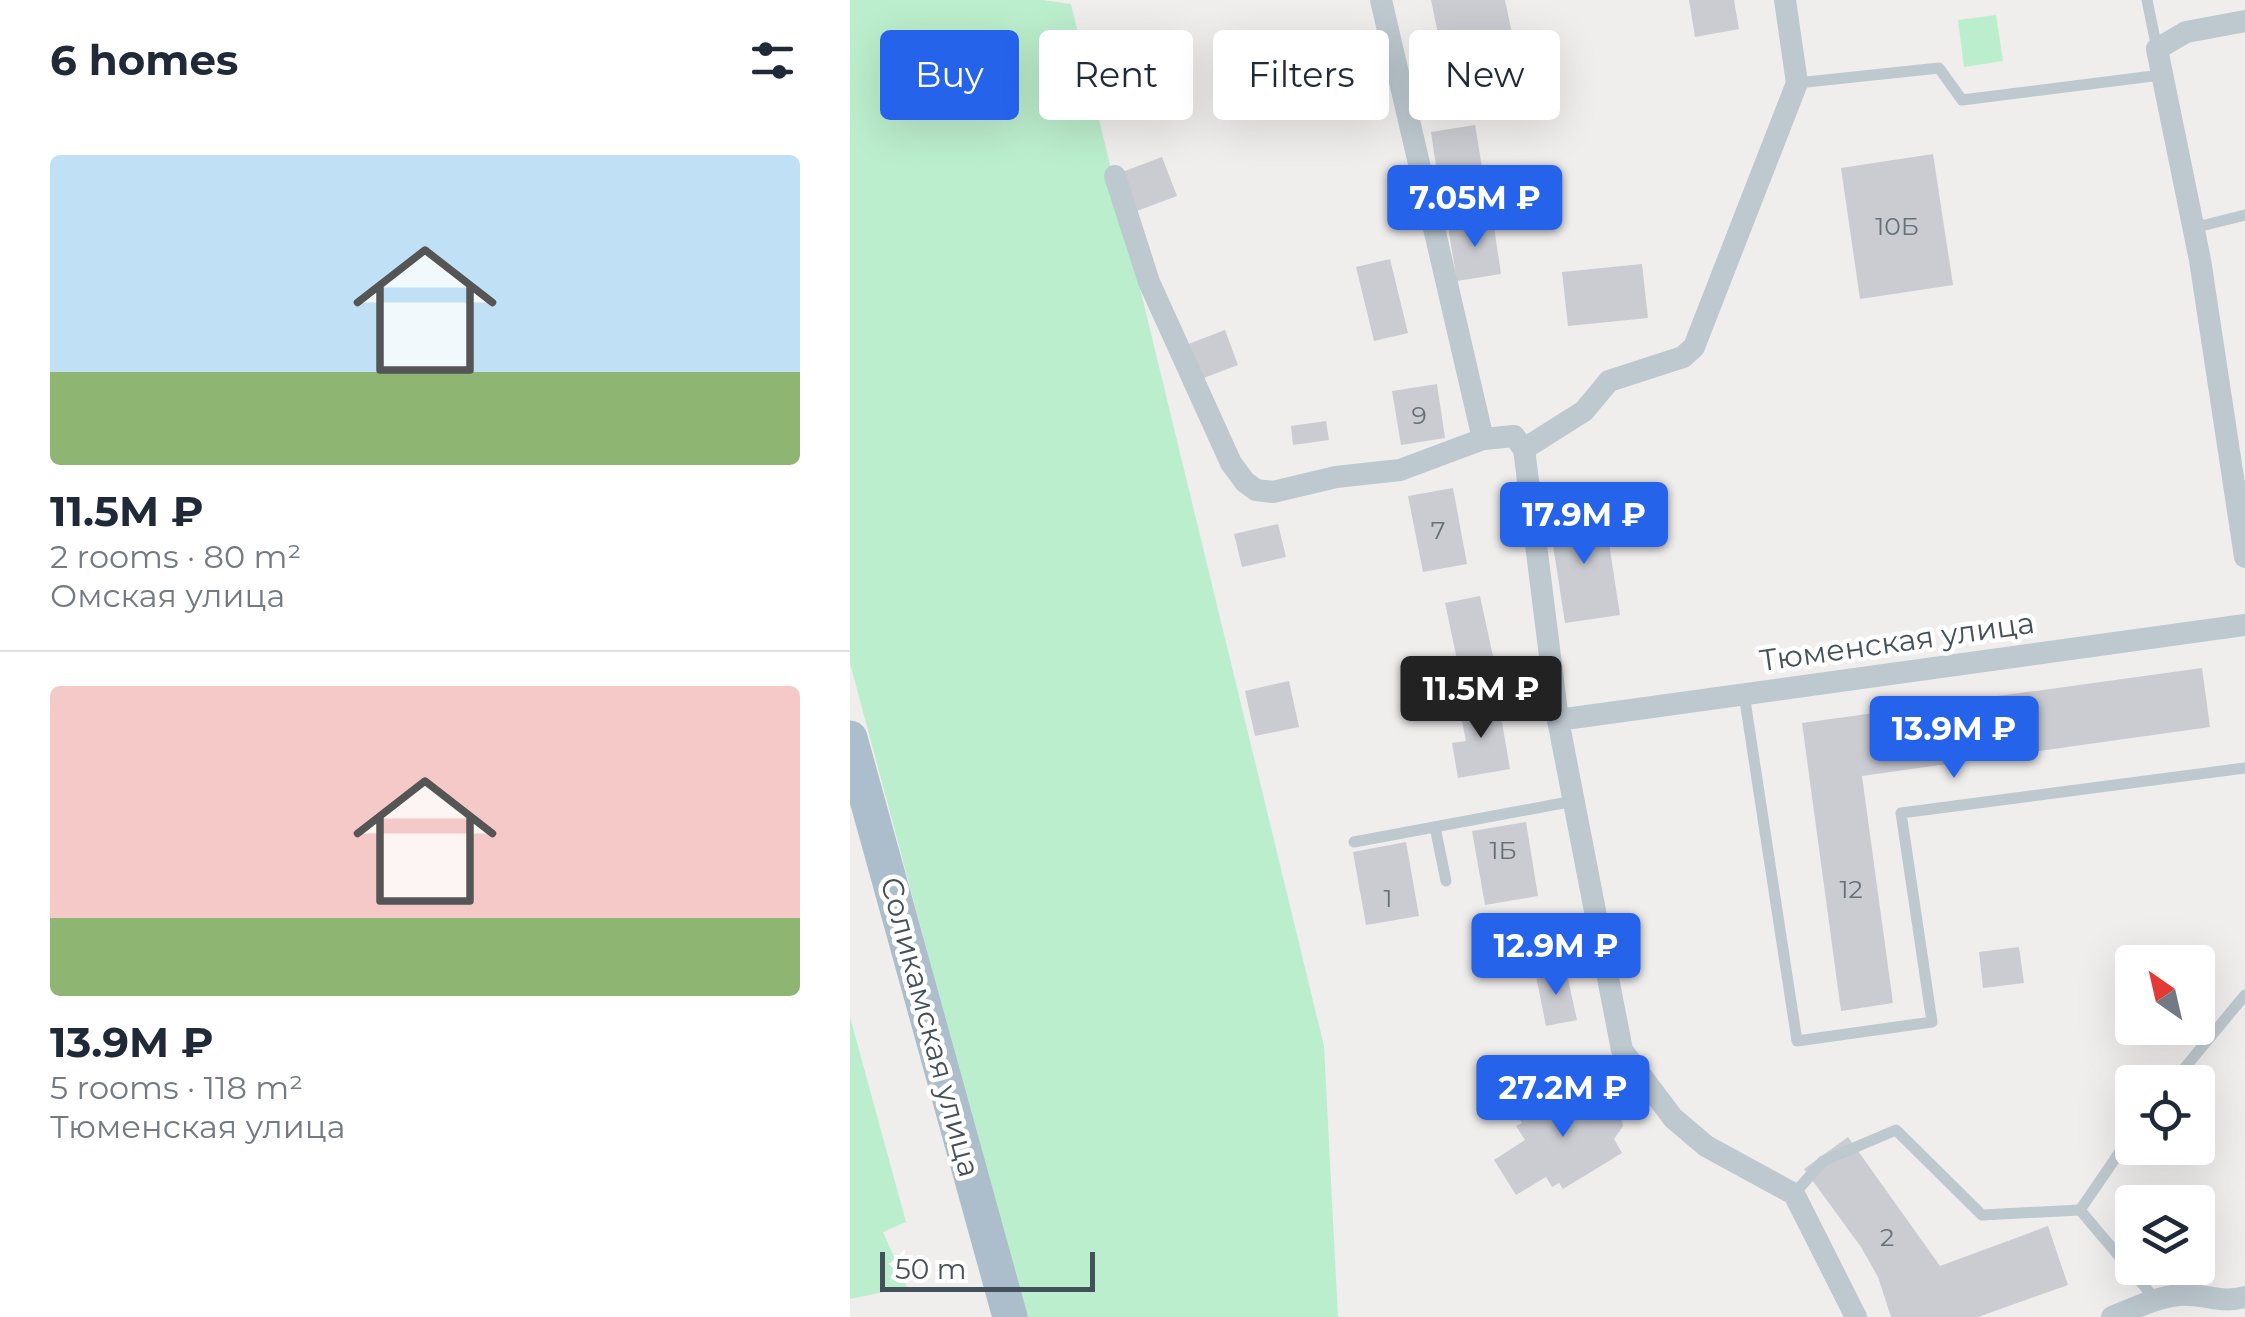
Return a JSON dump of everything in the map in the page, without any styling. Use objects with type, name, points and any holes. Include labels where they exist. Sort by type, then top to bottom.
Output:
[{"type":"main road","name":"Соликамская улица","points":[[850,738],[1010,1317]]},
{"type":"street","points":[[1381,0],[1483,439]]},
{"type":"street","points":[[1524,450],[1584,410],[1609,380],[1682,356],[1694,348],[1798,82],[1786,0]]},
{"type":"street","points":[[2245,21],[2186,32],[2157,49],[2193,228],[2245,557]]},
{"type":"street","points":[[1115,176],[1149,282],[1231,462],[1256,490],[1273,492],[1336,477],[1400,470],[1483,439],[1514,436],[1524,450],[1558,720],[1622,1050],[1672,1118],[1706,1146],[1794,1194],[1856,1317]]},
{"type":"street","name":"Тюменская улица","points":[[1558,720],[2245,625]]},
{"type":"street","points":[[2112,1317],[2156,1300],[2188,1294],[2224,1302],[2245,1297]]},
{"type":"lane","points":[[2147,0],[2157,49]]},
{"type":"lane","points":[[1798,82],[1940,68],[1962,100],[2161,75]]},
{"type":"lane","points":[[2193,228],[2245,215]]},
{"type":"lane","points":[[1744,694],[1797,1041],[1932,1022],[1901,813],[2245,768]]},
{"type":"lane","points":[[1354,842],[1574,800]]},
{"type":"lane","points":[[1435,827],[1446,881]]},
{"type":"lane","points":[[2187,1065],[2245,995]]},
{"type":"lane","points":[[1794,1194],[1823,1160],[1896,1130],[1982,1215],[2080,1210]]},
{"type":"lane","points":[[2080,1210],[2115,1159]]},
{"type":"lane","points":[[2080,1210],[2156,1300]]},
{"type":"green space","points":[[850,0],[1043,0],[1071,4],[1077,30],[1039,30],[1039,120],[1099,120],[1324,1046],[1338,1317],[1025,1317],[850,663]]},
{"type":"green space","points":[[1996,15],[2003,61],[1964,67],[1958,20]]},
{"type":"green space","points":[[850,1017],[906,1222],[883,1232],[907,1287],[850,1299]]},
{"type":"building","points":[[1431,0],[1505,0],[1511,30],[1437,30]]},
{"type":"building","points":[[1689,0],[1734,0],[1739,29],[1695,37]]},
{"type":"building","points":[[1475,125],[1484,179],[1439,186],[1431,132]]},
{"type":"building","points":[[1933,154],[1953,285],[1860,299],[1841,168]]},
{"type":"building","points":[[1162,157],[1177,196],[1137,211],[1122,172]]},
{"type":"building","points":[[1493,220],[1501,274],[1457,281],[1448,227]]},
{"type":"building","points":[[1390,259],[1408,333],[1374,341],[1356,267]]},
{"type":"building","points":[[1642,264],[1648,318],[1568,326],[1562,272]]},
{"type":"building","points":[[1225,330],[1238,365],[1196,381],[1183,346]]},
{"type":"building","points":[[1437,384],[1445,438],[1401,445],[1392,391]]},
{"type":"building","points":[[1326,421],[1329,440],[1293,445],[1291,426]]},
{"type":"building","points":[[1453,488],[1467,564],[1423,572],[1408,496]]},
{"type":"building","points":[[1604,511],[1620,615],[1565,623],[1549,519]]},
{"type":"building","points":[[1278,524],[1286,557],[1242,567],[1234,534]]},
{"type":"building","points":[[1480,596],[1494,661],[1459,669],[1445,603]]},
{"type":"building","points":[[2202,668],[2210,727],[1862,776],[1893,1003],[1841,1011],[1802,723]]},
{"type":"building","points":[[1289,681],[1299,727],[1255,736],[1245,691]]},
{"type":"building","points":[[1498,699],[1510,769],[1458,778],[1452,743],[1466,741],[1459,706]]},
{"type":"building","points":[[1526,822],[1538,896],[1485,905],[1472,831]]},
{"type":"building","points":[[1406,842],[1419,916],[1366,925],[1353,852]]},
{"type":"building","points":[[2019,947],[2024,983],[1983,988],[1979,952]]},
{"type":"building","points":[[1566,970],[1577,1020],[1546,1026],[1536,976]]},
{"type":"building","points":[[1579,1082],[1588,1097],[1604,1094],[1618,1102],[1623,1126],[1614,1139],[1622,1153],[1563,1189],[1559,1183],[1552,1187],[1546,1177],[1516,1195],[1494,1160],[1525,1140],[1516,1126],[1522,1123],[1519,1118]]},
{"type":"building","points":[[1848,1137],[1940,1266],[2048,1226],[2068,1285],[1978,1317],[1891,1317],[1878,1277],[1861,1247],[1804,1169]]}]
